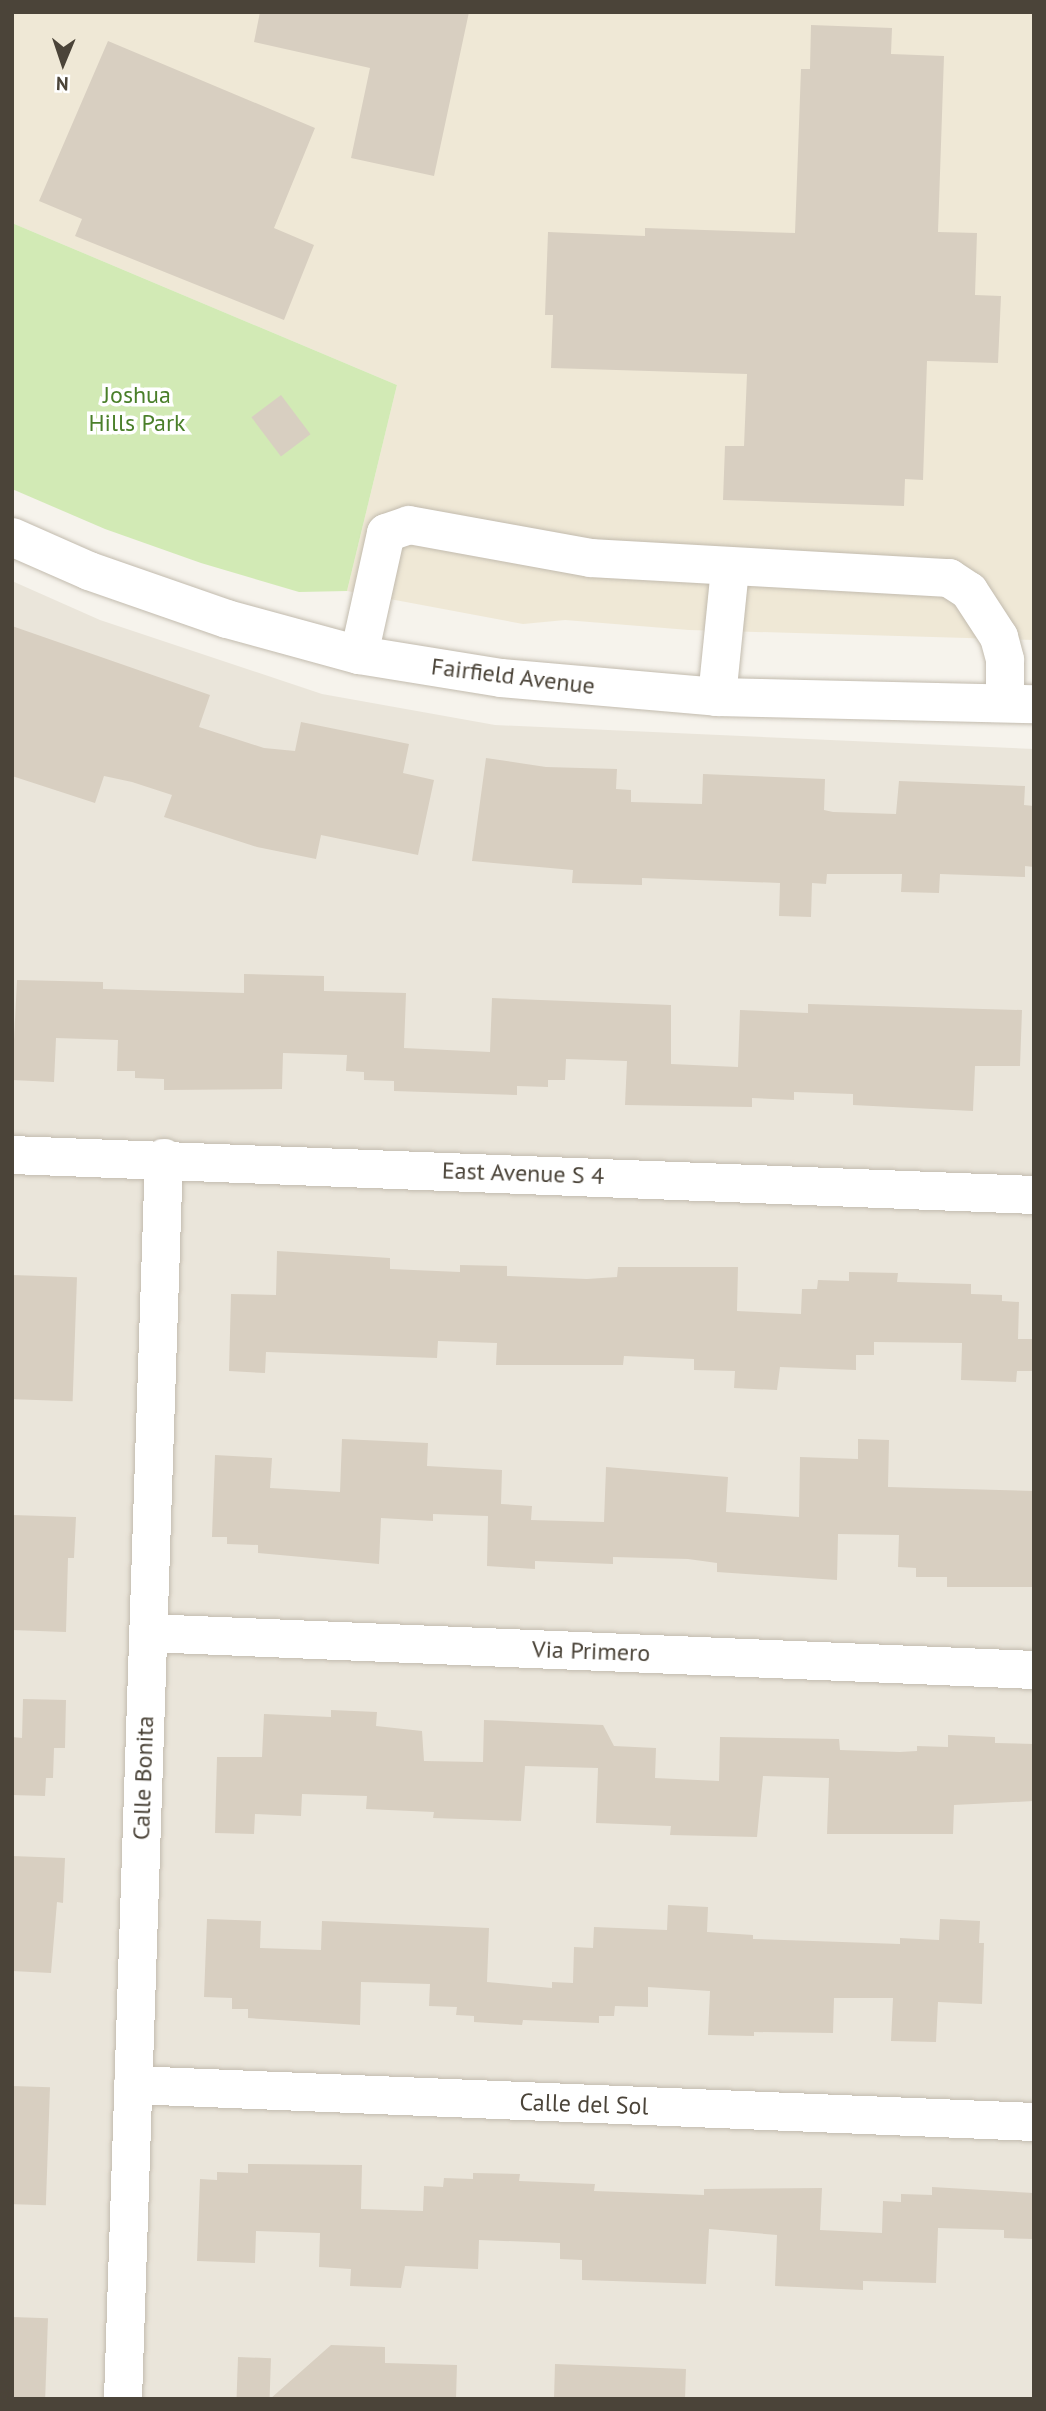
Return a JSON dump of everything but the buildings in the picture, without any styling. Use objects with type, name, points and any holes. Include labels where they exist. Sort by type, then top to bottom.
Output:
[{"type":"street","points":[[359,655],[386,533],[409,525],[590,558],[730,568],[949,578],[969,591],[999,636],[1019,704]]},
{"type":"street","name":"Fairfield Avenue","points":[[12,537],[89,571],[227,619],[359,655],[501,678],[717,696],[1019,704]]},
{"type":"street","points":[[717,696],[730,568]]},
{"type":"street","name":"East Avenue S 4","points":[[12,1156],[164,1158],[1034,1195]]},
{"type":"street","name":"Calle Bonita","points":[[123,2399],[164,1158]]},
{"type":"street","name":"Via Primero","points":[[148,1633],[1034,1670]]},
{"type":"street","name":"Calle del Sol","points":[[134,2085],[1034,2122]]},
{"type":"shaded area","points":[[12,12],[1034,12],[1034,640],[689,630],[565,620],[523,624],[347,591],[397,385],[12,223]]},
{"type":"shaded area","points":[[12,581],[100,620],[322,694],[495,725],[1034,749],[1034,2399],[12,2399]]},
{"type":"green space","name":"Joshua Hills Park","points":[[12,223],[397,385],[347,591],[299,592],[201,563],[105,529],[12,489]]}]
